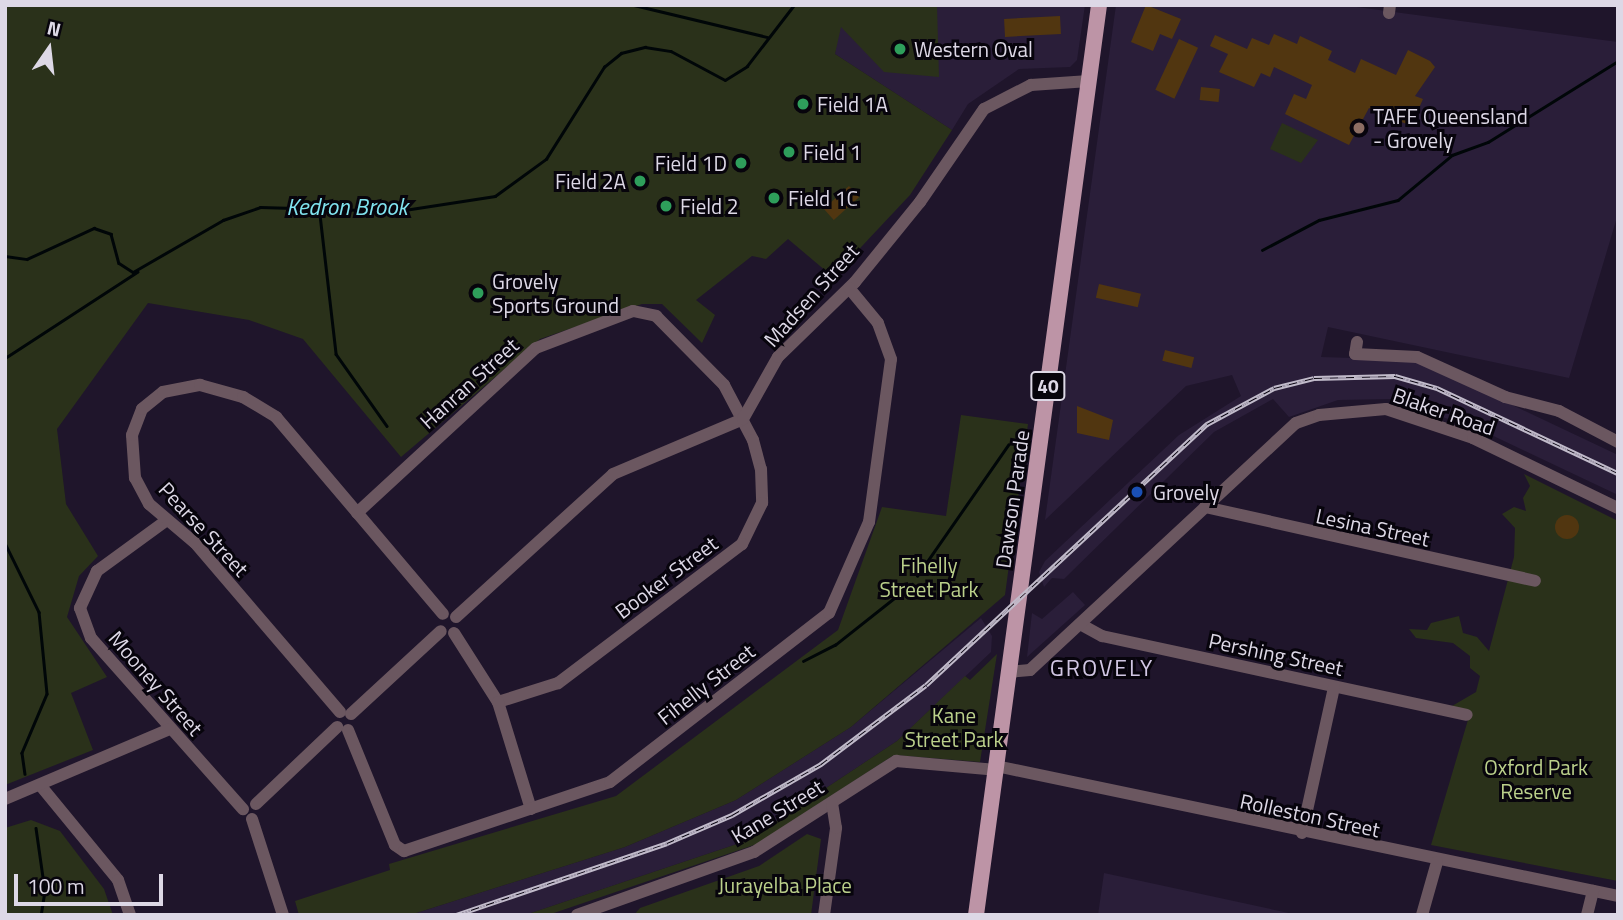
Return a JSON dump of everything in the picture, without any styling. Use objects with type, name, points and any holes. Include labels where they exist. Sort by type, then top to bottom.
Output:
[{"type":"main road","name":"Dawson Parade","points":[[976,915],[1099,5]]},
{"type":"street","name":"Madsen Street","points":[[743,419],[778,357],[849,288],[920,202],[984,109],[1031,85],[1089,81]]},
{"type":"street","name":"Fihelly Street","points":[[343,729],[395,845],[404,851],[531,810],[615,779],[829,613],[869,523],[891,359],[878,323],[849,288]]},
{"type":"street","name":"Hanran Street","points":[[357,513],[536,348],[639,310],[656,316],[716,376],[743,419]]},
{"type":"street","points":[[1357,342],[1355,354],[1417,357],[1505,397],[1577,420],[1618,442]]},
{"type":"street","name":"Pearse Street","points":[[346,713],[195,543],[149,504],[135,478],[132,435],[142,409],[163,392],[200,384],[243,397],[276,417],[357,513],[450,615]]},
{"type":"street","name":"Blaker Road","points":[[1008,672],[1030,670],[1296,423],[1368,408],[1473,438],[1618,508]]},
{"type":"street","points":[[531,810],[498,702],[438,621],[450,615],[613,474],[743,419]]},
{"type":"street","name":"Booker Street","points":[[498,702],[558,683],[742,544],[762,492],[758,456],[743,419]]},
{"type":"street","name":"Lesina Street","points":[[1205,507],[1535,581]]},
{"type":"street","name":"Mooney Street","points":[[167,520],[97,571],[80,608],[91,638],[252,819]]},
{"type":"street","points":[[243,809],[256,804],[343,729],[346,713],[447,632],[450,615]]},
{"type":"street","name":"Pershing Street","points":[[1080,624],[1102,636],[1467,715]]},
{"type":"street","points":[[1302,833],[1334,687]]},
{"type":"street","points":[[5,799],[170,729]]},
{"type":"street","name":"Kane Street","points":[[577,915],[604,911],[754,852],[896,761],[996,768]]},
{"type":"street","name":"Rolleston Street","points":[[996,768],[1437,862],[1618,896]]},
{"type":"street","points":[[40,785],[118,880],[130,915]]},
{"type":"street","points":[[824,915],[836,828],[832,802]]},
{"type":"street","points":[[256,804],[259,813],[252,819],[283,915]]},
{"type":"street","points":[[1422,915],[1437,862]]},
{"type":"street","points":[[1587,915],[1593,891]]},
{"type":"shaded area","points":[[841,5],[1085,5],[1077,60],[1070,67],[1019,69],[968,104],[952,130],[835,54]]},
{"type":"shaded area","name":"TAFE Queensland - Grovely","points":[[1116,5],[1342,5],[1618,42],[1618,214],[1569,378],[1328,327],[1321,357],[1417,360],[1618,455],[1618,495],[1483,431],[1390,399],[1338,400],[1289,417],[1273,399],[1214,432],[1064,579],[1052,578],[1044,587],[1039,572],[1045,561],[1179,435],[1241,396],[1232,375],[1186,386],[1045,520]]},
{"type":"shaded area","points":[[1073,592],[1085,605],[1027,657],[1032,613],[1042,619]]},
{"type":"shaded area","points":[[981,618],[992,636],[991,652],[897,741],[746,841],[525,915],[410,915],[625,847],[736,800],[851,727]]},
{"type":"shaded area","points":[[1104,873],[1298,915],[1098,915]]},
{"type":"green space","points":[[5,5],[937,5],[939,77],[884,72],[841,27],[835,54],[952,130],[910,195],[833,277],[788,239],[766,259],[752,256],[696,300],[715,315],[702,343],[662,304],[642,304],[540,339],[401,457],[303,339],[249,320],[148,303],[57,429],[66,504],[98,556],[79,576],[67,617],[107,677],[71,693],[93,750],[5,785]]},
{"type":"green space","points":[[1282,123],[1318,140],[1301,163],[1270,149]]},
{"type":"green space","name":"Fihelly Street Park","points":[[961,415],[1028,424],[1005,595],[851,727],[736,800],[625,847],[410,915],[299,915],[295,901],[390,870],[389,864],[616,796],[838,630],[882,507],[946,516]]},
{"type":"green space","name":"Oxford Park Reserve","points":[[1524,474],[1618,521],[1618,881],[1431,845],[1470,713],[1452,706],[1476,692],[1480,676],[1470,668],[1470,656],[1453,643],[1416,638],[1409,629],[1427,630],[1431,623],[1459,616],[1463,633],[1477,637],[1489,651],[1514,557],[1515,528],[1502,514],[1514,507],[1526,511],[1523,498],[1530,486]]},
{"type":"green space","name":"Kane Street Park","points":[[997,654],[980,762],[894,755],[757,844],[548,915],[525,915],[746,841],[897,741],[965,676],[970,680]]},
{"type":"green space","points":[[31,820],[60,831],[104,889],[113,915],[5,915],[5,828]]},
{"type":"green space","name":"Jurayelba Place","points":[[807,834],[821,839],[811,915],[634,915],[640,908],[759,866]]},
{"type":"building","points":[[1146,5],[1181,19],[1172,39],[1160,34],[1153,51],[1131,42]]},
{"type":"building","points":[[1060,16],[1061,34],[1005,37],[1004,19]]},
{"type":"building","points":[[1274,34],[1297,44],[1300,36],[1332,51],[1328,60],[1355,73],[1361,59],[1396,75],[1408,50],[1430,61],[1435,67],[1415,96],[1423,99],[1411,126],[1369,108],[1349,145],[1285,114],[1294,94],[1306,99],[1312,85],[1274,67],[1270,77],[1261,73],[1254,87],[1219,72],[1228,54],[1210,46],[1215,35],[1247,49],[1252,38],[1269,45]]},
{"type":"building","points":[[1179,39],[1198,48],[1174,99],[1155,90]]},
{"type":"building","points":[[1201,87],[1220,89],[1219,102],[1200,100]]},
{"type":"building","points":[[849,186],[859,197],[834,220],[824,209]]},
{"type":"building","points":[[1099,284],[1141,294],[1138,307],[1096,298]]},
{"type":"building","points":[[1165,350],[1194,357],[1191,368],[1162,361]]},
{"type":"building","points":[[1077,406],[1113,420],[1109,440],[1077,433]]},
{"type":"building","points":[[1567,515],[1575,519],[1579,527],[1575,535],[1567,539],[1559,535],[1555,527],[1559,519]]},
{"type":"waterway","name":"Kedron Brook","points":[[634,5],[767,37]]},
{"type":"waterway","name":"Kedron Brook","points":[[5,256],[27,259],[94,228],[111,234],[119,263],[133,272],[223,220],[260,207],[398,211],[495,196],[546,159],[604,67],[621,53],[645,47],[671,51],[725,80],[747,66],[794,5]]},
{"type":"waterway","points":[[1262,250],[1319,220],[1398,200],[1452,155],[1488,142],[1618,61]]},
{"type":"waterway","points":[[319,206],[336,354],[387,426]]},
{"type":"waterway","points":[[5,358],[137,272]]},
{"type":"waterway","points":[[917,576],[1008,445]]},
{"type":"waterway","points":[[5,543],[39,612],[47,694],[22,753],[25,774]]},
{"type":"waterway","points":[[803,661],[835,645],[912,584]]},
{"type":"waterway","points":[[36,828],[45,891],[41,915]]},
{"type":"railway","points":[[456,915],[667,843],[732,815],[821,764],[926,685],[1207,424],[1274,388],[1314,378],[1395,376],[1437,388],[1618,473]]},
{"type":"place","name":"Western Oval","points":[[900,49]]},
{"type":"place","name":"Field 1A","points":[[803,104]]},
{"type":"place","name":"TAFE Queensland - Grovely","points":[[1359,128]]},
{"type":"place","name":"Field 1","points":[[789,152]]},
{"type":"place","name":"Field 1D","points":[[741,163]]},
{"type":"place","name":"Field 2A","points":[[640,181]]},
{"type":"place","name":"Field 1C","points":[[774,198]]},
{"type":"place","name":"Field 2","points":[[666,206]]},
{"type":"place","name":"Grovely Sports Ground","points":[[478,293]]},
{"type":"place","name":"Grovely","points":[[1137,492]]},
{"type":"district","name":"GROVELY","points":[[1102,668]]}]
